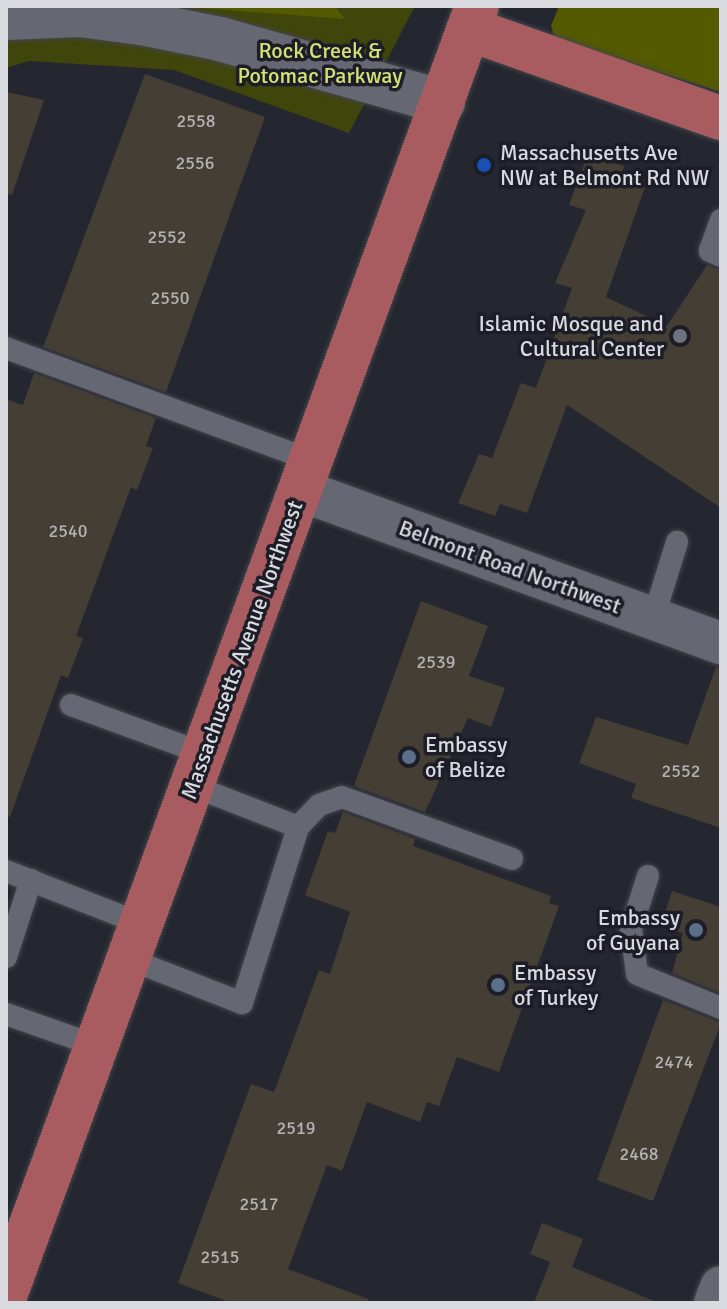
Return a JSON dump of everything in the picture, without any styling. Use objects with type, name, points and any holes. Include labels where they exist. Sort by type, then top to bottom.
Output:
[{"type":"main road","name":"Massachusetts Avenue Northwest","points":[[6,1293],[16,1233],[97,1046],[473,18]]},
{"type":"main road","points":[[473,18],[721,118]]},
{"type":"street","points":[[6,18],[80,15],[141,23],[220,39],[443,102]]},
{"type":"street","name":"Belmont Road Northwest","points":[[305,475],[653,619],[721,643]]},
{"type":"street","points":[[715,1303],[721,1287]]},
{"type":"lane","points":[[721,220],[710,251],[721,256]]},
{"type":"lane","points":[[6,348],[305,475]]},
{"type":"lane","points":[[653,619],[677,542]]},
{"type":"lane","points":[[71,705],[199,770],[298,827]]},
{"type":"lane","points":[[6,871],[31,880],[242,1003],[298,827],[319,805],[342,797],[512,859]]},
{"type":"lane","points":[[648,876],[631,929],[637,974],[721,1008]]},
{"type":"lane","points":[[6,957],[31,880]]},
{"type":"lane","points":[[6,1014],[97,1046]]},
{"type":"green space","name":"Rock Creek & Potomac Parkway","points":[[6,6],[415,6],[349,133],[174,70],[29,61],[6,68]]},
{"type":"shaded area","points":[[174,6],[321,6],[336,8],[345,19]]},
{"type":"shaded area","points":[[559,6],[721,6],[721,92],[555,39],[551,26]]},
{"type":"building","points":[[145,74],[265,117],[166,392],[43,347]]},
{"type":"building","points":[[6,92],[44,100],[12,195],[6,194]]},
{"type":"building","name":"Islamic Mosque and Cultural Center","points":[[587,156],[624,166],[620,178],[645,187],[606,297],[667,326],[707,265],[721,270],[721,508],[567,405],[527,513],[500,504],[495,516],[458,503],[479,454],[492,458],[521,383],[536,388],[572,288],[555,283],[586,210],[569,205]]},
{"type":"building","points":[[34,373],[156,418],[146,446],[153,448],[137,490],[131,487],[76,636],[83,638],[68,678],[61,675],[10,817],[6,816],[6,399],[23,405]]},
{"type":"building","points":[[421,601],[488,626],[469,676],[505,688],[491,727],[468,718],[425,812],[354,786]]},
{"type":"building","points":[[716,667],[721,668],[721,828],[631,798],[636,784],[579,763],[596,717],[688,745]]},
{"type":"building","points":[[343,812],[415,839],[413,846],[551,896],[549,903],[559,906],[499,1072],[457,1057],[439,1106],[427,1102],[420,1122],[367,1102],[342,1171],[327,1165],[288,1269],[368,1299],[368,1303],[232,1303],[178,1283],[251,1084],[274,1092],[319,970],[330,974],[350,912],[305,895],[328,831],[335,833]]},
{"type":"building","name":"Embassy of Guyana","points":[[672,891],[721,907],[721,993],[672,973],[683,933],[661,926]]},
{"type":"building","points":[[663,1000],[721,1023],[653,1201],[597,1180]]},
{"type":"building","points":[[542,1223],[583,1239],[572,1267],[659,1303],[534,1303],[550,1262],[530,1254]]},
{"type":"place","name":"Massachusetts Ave NW at Belmont Rd NW","points":[[484,165]]},
{"type":"place","name":"Islamic Mosque and Cultural Center","points":[[680,336]]},
{"type":"place","name":"Embassy of Belize","points":[[409,757]]},
{"type":"place","name":"Embassy of Guyana","points":[[696,930]]},
{"type":"place","name":"Embassy of Turkey","points":[[498,985]]}]
